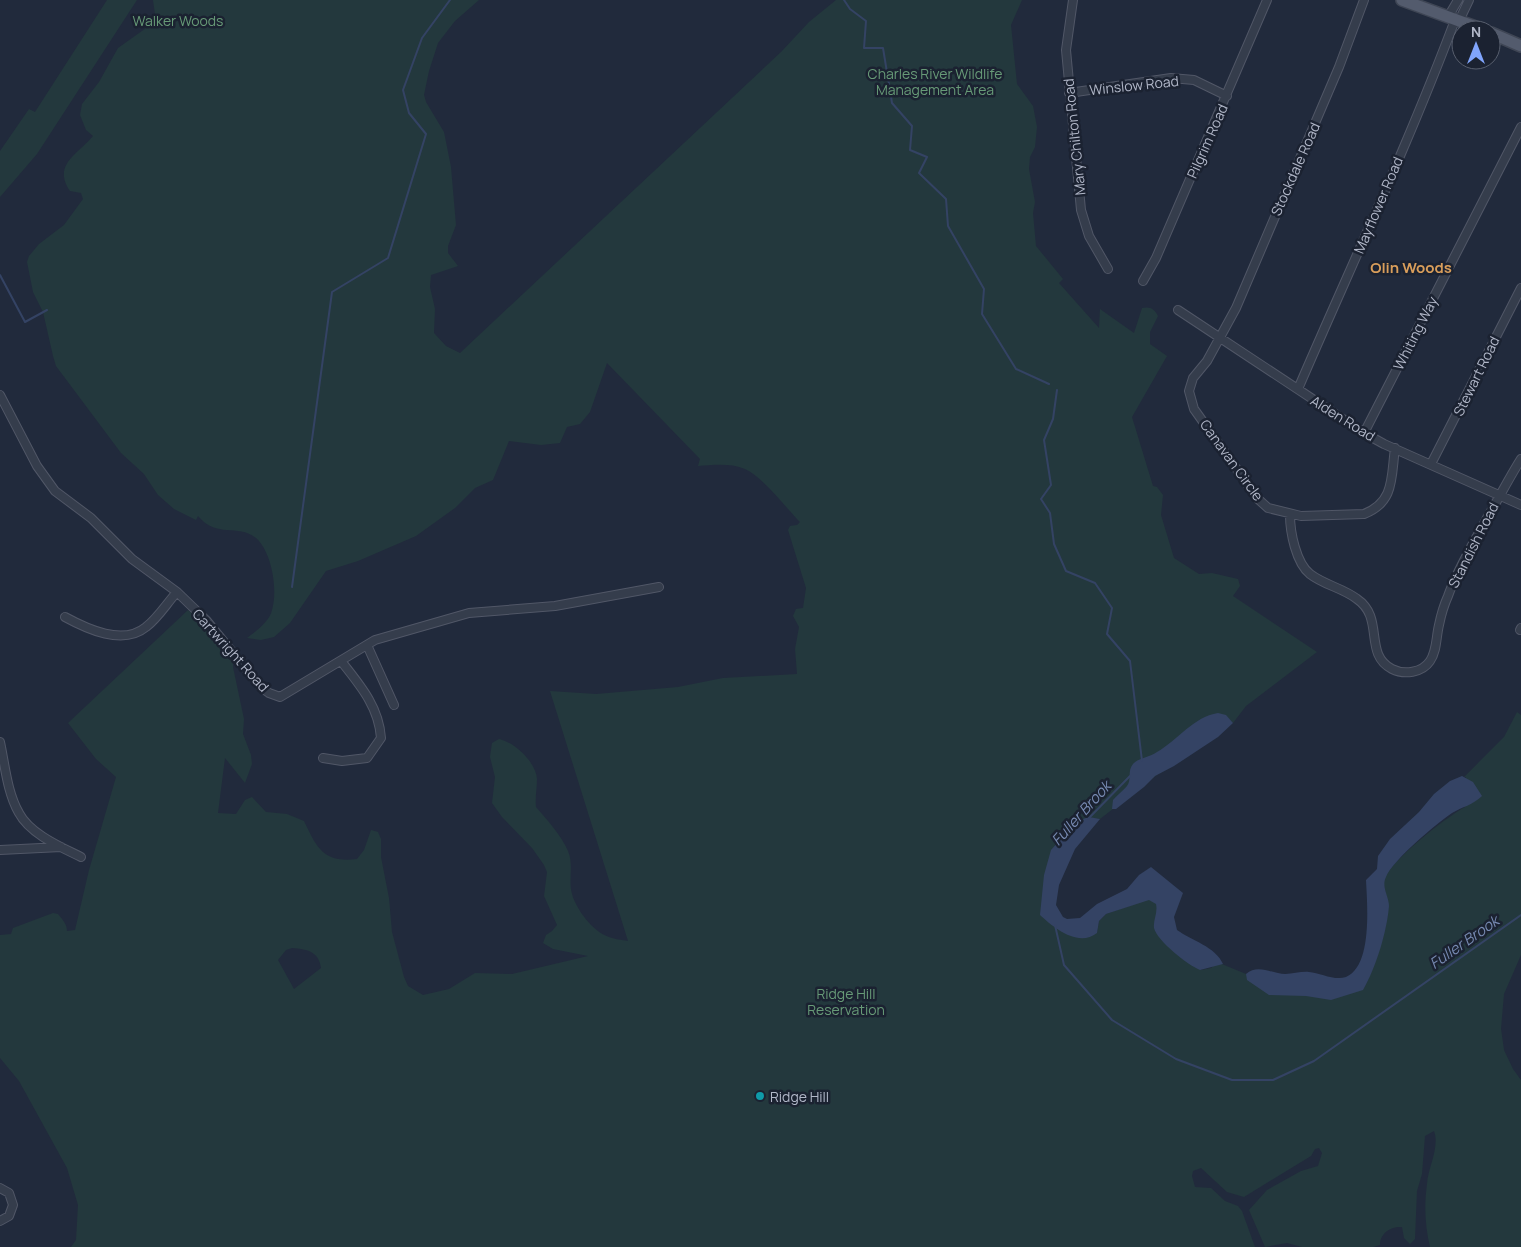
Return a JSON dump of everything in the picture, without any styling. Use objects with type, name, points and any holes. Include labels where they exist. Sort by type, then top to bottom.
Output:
[{"type":"main road","points":[[1402,0],[1454,19]]},
{"type":"main road","points":[[1501,37],[1521,46]]},
{"type":"street","name":"Mary Chilton Road","points":[[1073,0],[1066,50],[1084,225],[1098,254],[1108,269]]},
{"type":"street","name":"Pilgrim Road","points":[[1143,281],[1156,258],[1267,0]]},
{"type":"street","name":"Stockdale Road","points":[[1220,337],[1236,308],[1339,67],[1364,0]]},
{"type":"street","points":[[1454,19],[1458,0]]},
{"type":"street","points":[[1454,19],[1469,0]]},
{"type":"street","name":"Mayflower Road","points":[[1298,389],[1424,100],[1454,19]]},
{"type":"street","name":"Winslow Road","points":[[1069,93],[1171,78],[1194,80],[1227,96]]},
{"type":"street","name":"Whiting Way","points":[[1364,432],[1521,127]]},
{"type":"street","name":"Stewart Road","points":[[1431,464],[1521,288]]},
{"type":"street","name":"Alden Road","points":[[1178,310],[1364,432],[1521,505]]},
{"type":"street","name":"Canavan Circle","points":[[1220,337],[1207,361],[1193,378],[1189,391],[1190,401],[1258,500],[1268,508],[1290,515],[1364,514],[1380,506],[1386,500],[1390,487],[1395,448]]},
{"type":"street","name":"Cartwright Road","points":[[0,395],[37,466],[55,490],[91,518],[132,558],[177,592],[219,633],[261,687],[269,693],[280,697],[375,640],[469,613],[555,606],[658,587]]},
{"type":"street","name":"Standish Road","points":[[1290,515],[1292,541],[1304,568],[1310,574],[1363,603],[1372,616],[1376,651],[1380,660],[1402,673],[1420,669],[1429,663],[1434,654],[1439,624],[1458,571],[1498,495],[1521,459]]},
{"type":"street","points":[[65,617],[95,630],[120,635],[130,634],[147,627],[177,592]]},
{"type":"street","points":[[366,645],[394,705]]},
{"type":"street","points":[[323,758],[342,761],[367,758],[381,738],[377,712],[359,682],[340,661]]},
{"type":"street","points":[[0,742],[13,799],[19,814],[30,826],[61,847],[81,857]]},
{"type":"street","points":[[0,850],[61,847]]},
{"type":"street","points":[[0,1188],[9,1193],[13,1205],[9,1216],[0,1222]]},
{"type":"green space","points":[[107,0],[137,0],[37,154],[0,197],[0,151],[29,109],[35,112]]},
{"type":"green space","name":"Ridge Hill Reservation","points":[[153,0],[479,0],[455,21],[438,43],[424,95],[426,102],[444,132],[451,167],[456,225],[448,246],[448,253],[458,266],[431,275],[430,287],[435,309],[434,333],[446,346],[460,353],[781,52],[809,22],[836,0],[1022,0],[1011,25],[1017,84],[1033,106],[1037,127],[1035,147],[1030,157],[1029,169],[1035,202],[1033,213],[1036,246],[1063,279],[1059,283],[1099,328],[1100,309],[1134,333],[1142,308],[1152,309],[1158,316],[1150,332],[1150,344],[1167,356],[1132,417],[1153,486],[1157,487],[1163,495],[1161,515],[1174,558],[1199,574],[1212,573],[1238,579],[1240,586],[1233,596],[1317,652],[1246,706],[1233,723],[1229,719],[1100,819],[1091,818],[1054,877],[1058,929],[1097,933],[1099,921],[1106,914],[1151,898],[1159,902],[1158,928],[1201,970],[1211,968],[1217,962],[1246,974],[1256,985],[1364,988],[1384,934],[1388,904],[1384,881],[1388,873],[1406,852],[1465,807],[1466,777],[1464,777],[1504,737],[1517,712],[1521,715],[1521,955],[1504,994],[1501,1029],[1504,1050],[1513,1069],[1521,1080],[1521,1247],[1430,1247],[1425,1208],[1428,1177],[1436,1144],[1434,1131],[1425,1136],[1422,1174],[1417,1191],[1415,1239],[1410,1244],[1404,1238],[1402,1227],[1398,1227],[1387,1231],[1380,1241],[1380,1245],[1373,1247],[1302,1247],[1287,1243],[1265,1247],[1249,1210],[1267,1190],[1301,1171],[1318,1166],[1322,1153],[1319,1148],[1315,1149],[1311,1156],[1244,1197],[1227,1192],[1201,1168],[1193,1171],[1192,1176],[1195,1187],[1211,1188],[1225,1201],[1238,1206],[1242,1211],[1255,1247],[71,1247],[76,1240],[78,1205],[67,1168],[19,1081],[0,1058],[0,935],[11,934],[13,928],[53,913],[58,914],[65,924],[67,931],[75,930],[89,870],[116,777],[96,759],[68,723],[188,610],[214,634],[233,658],[233,667],[244,719],[243,734],[251,755],[252,764],[245,783],[225,758],[218,813],[236,814],[245,800],[252,797],[266,812],[287,814],[304,821],[313,839],[323,852],[336,859],[357,859],[364,850],[371,830],[378,832],[381,839],[381,857],[389,898],[392,932],[404,977],[408,986],[423,995],[449,989],[475,973],[512,974],[588,956],[553,949],[543,943],[546,935],[557,925],[544,896],[547,872],[532,848],[502,817],[492,803],[495,777],[490,757],[492,743],[499,739],[511,744],[533,766],[537,779],[536,807],[558,834],[568,851],[571,862],[572,894],[581,913],[591,925],[603,934],[628,941],[550,691],[596,694],[678,687],[723,678],[797,674],[795,649],[799,627],[793,616],[796,609],[803,608],[806,588],[788,530],[790,526],[797,525],[800,522],[760,479],[745,469],[728,465],[698,466],[700,459],[607,363],[590,412],[580,424],[567,427],[560,443],[541,445],[509,441],[493,480],[475,488],[455,508],[416,536],[358,561],[326,571],[290,623],[274,637],[261,640],[247,638],[262,626],[271,614],[274,602],[274,582],[270,562],[262,544],[256,538],[242,531],[212,527],[198,516],[196,520],[174,509],[158,495],[144,474],[121,453],[56,366],[43,312],[33,292],[27,262],[29,256],[39,244],[64,225],[83,199],[81,193],[70,191],[65,182],[64,174],[69,160],[93,136],[86,130],[80,115],[82,104],[99,82],[118,48],[156,21]],"holes":[[[292,948],[307,950],[315,954],[321,968],[294,989],[278,960],[286,950]]]},
{"type":"water","points":[[1218,713],[1226,715],[1233,723],[1218,737],[1155,776],[1116,809],[1112,809],[1113,800],[1128,784],[1130,770],[1135,762],[1165,747],[1201,719]]},
{"type":"water","points":[[1462,776],[1473,782],[1482,796],[1471,804],[1452,813],[1426,833],[1406,852],[1386,877],[1384,884],[1389,906],[1386,927],[1376,960],[1363,990],[1331,1000],[1306,996],[1269,995],[1247,980],[1246,974],[1258,969],[1282,974],[1309,972],[1337,978],[1346,977],[1355,971],[1361,960],[1366,933],[1366,880],[1377,869],[1378,856],[1390,839],[1419,812],[1434,794],[1450,781]]},
{"type":"water","points":[[1089,817],[1100,819],[1075,849],[1059,885],[1056,905],[1063,917],[1067,919],[1080,918],[1097,904],[1127,889],[1139,875],[1151,867],[1183,893],[1174,917],[1177,930],[1209,948],[1220,958],[1223,964],[1200,970],[1174,952],[1156,933],[1154,925],[1156,904],[1149,900],[1106,914],[1099,921],[1097,933],[1090,937],[1074,937],[1066,934],[1040,915],[1044,875],[1051,850],[1077,821]]},
{"type":"waterway","points":[[292,587],[332,292],[388,258],[426,134],[409,113],[403,90],[422,38],[450,0]]},
{"type":"waterway","name":"Fuller Brook","points":[[844,0],[850,9],[866,21],[864,48],[883,48],[892,103],[912,126],[910,150],[927,157],[919,173],[946,199],[948,226],[984,289],[982,314],[1016,369],[1049,384]]},
{"type":"waterway","points":[[0,275],[25,322],[47,310]]},
{"type":"waterway","name":"Fuller Brook","points":[[1057,390],[1053,419],[1044,440],[1051,485],[1041,499],[1050,513],[1054,544],[1066,571],[1095,583],[1112,608],[1107,634],[1130,661],[1142,761]]},
{"type":"waterway","name":"Fuller Brook","points":[[1088,819],[1130,776]]},
{"type":"waterway","name":"Fuller Brook","points":[[1055,925],[1064,965],[1112,1020],[1176,1059],[1232,1080],[1273,1080],[1314,1061],[1521,915]]},
{"type":"place","name":"Ridge Hill","points":[[760,1096]]},
{"type":"district","name":"Olin Woods","points":[[1411,267]]},
{"type":"park label","name":"Walker Woods","points":[[178,20]]},
{"type":"park label","name":"Charles River Wildlife Management Area","points":[[935,82]]}]
